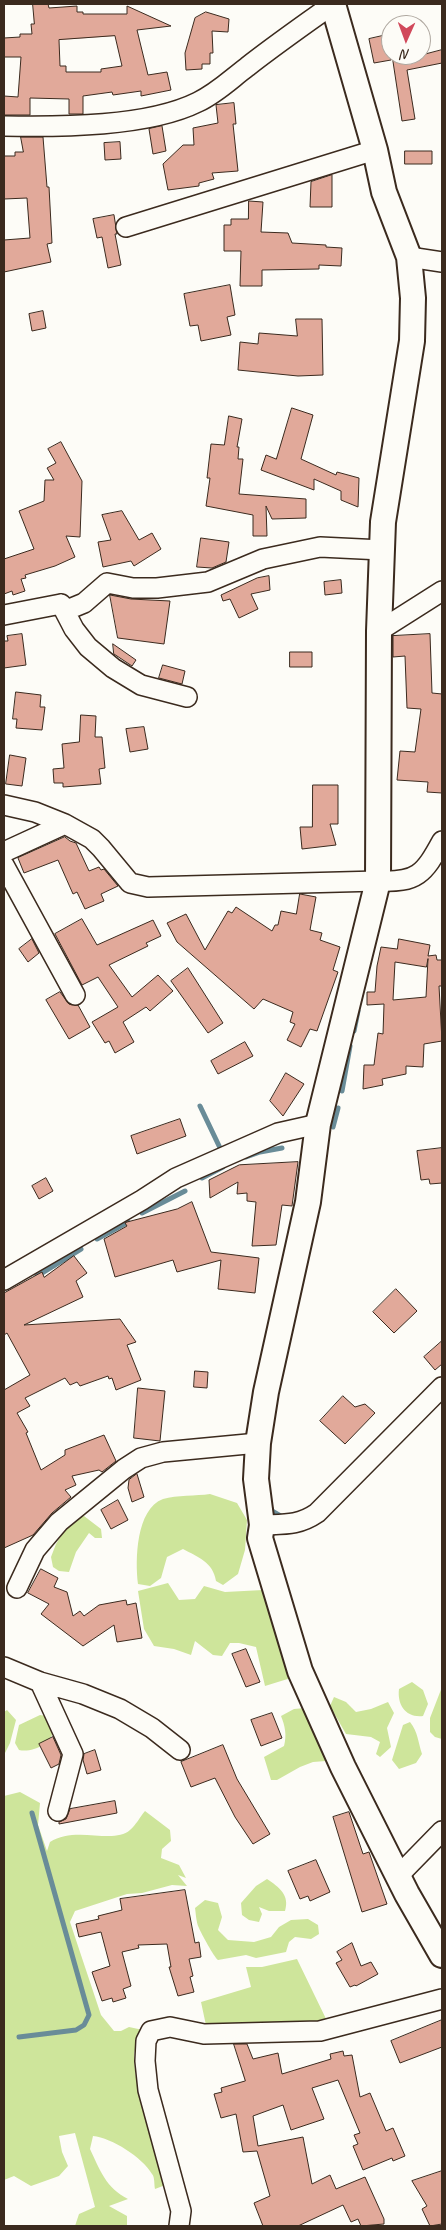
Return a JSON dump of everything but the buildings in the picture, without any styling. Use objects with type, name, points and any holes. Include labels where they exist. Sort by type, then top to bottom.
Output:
[{"type":"street","points":[[4,126],[113,122],[179,110],[198,102],[221,88],[332,4],[375,150],[384,192],[409,257],[414,298],[412,341],[383,522],[379,632],[378,881],[318,1124],[308,1202],[266,1392],[258,1443],[256,1479],[262,1525],[260,1538],[300,1671],[343,1767],[442,1955]]},
{"type":"street","points":[[126,227],[375,150]]},
{"type":"street","points":[[409,257],[442,262]]},
{"type":"street","points":[[61,604],[66,610],[73,608],[84,602],[107,583],[141,588],[208,582],[263,559],[320,547],[382,550]]},
{"type":"street","points":[[379,632],[442,591]]},
{"type":"street","points":[[4,615],[61,604]]},
{"type":"street","points":[[61,604],[74,629],[88,647],[113,668],[141,685],[187,697]]},
{"type":"street","points":[[4,805],[35,812],[65,824],[92,839],[130,883],[148,887],[400,882],[414,878],[425,866],[442,841]]},
{"type":"street","points":[[4,852],[65,824]]},
{"type":"street","points":[[4,865],[75,995]]},
{"type":"street","points":[[4,1280],[142,1200],[176,1178],[278,1133],[318,1124]]},
{"type":"street","points":[[262,1525],[294,1524],[304,1521],[317,1513],[442,1387]]},
{"type":"street","points":[[17,1588],[34,1550],[59,1522],[124,1469],[141,1458],[163,1452],[258,1443]]},
{"type":"street","points":[[4,1668],[40,1682],[83,1694],[120,1709],[152,1728],[180,1750]]},
{"type":"street","points":[[40,1682],[73,1754],[58,1811]]},
{"type":"street","points":[[399,1875],[442,1831]]},
{"type":"street","points":[[179,2226],[181,2211],[148,2090],[145,2061],[146,2041],[152,2031],[170,2027],[204,2034],[320,2031],[442,1999]]},
{"type":"green space","points":[[210,1494],[237,1503],[247,1520],[245,1550],[238,1574],[223,1585],[216,1581],[212,1569],[204,1561],[183,1549],[167,1557],[161,1578],[150,1586],[138,1584],[137,1549],[142,1524],[147,1513],[163,1499]]},
{"type":"green space","points":[[84,1516],[101,1529],[102,1538],[95,1538],[89,1533],[76,1552],[69,1572],[59,1571],[53,1567],[51,1557],[56,1544],[70,1521]]},
{"type":"green space","points":[[168,1583],[179,1600],[195,1599],[204,1586],[225,1592],[263,1590],[267,1609],[282,1624],[294,1677],[265,1686],[256,1647],[239,1643],[230,1643],[222,1656],[213,1655],[195,1641],[191,1655],[174,1649],[154,1646],[144,1629],[138,1591]]},
{"type":"green space","points":[[412,1682],[423,1690],[428,1704],[423,1716],[407,1713],[401,1705],[399,1689]]},
{"type":"green space","points":[[442,1687],[442,1739],[435,1737],[430,1732],[430,1718]]},
{"type":"green space","points":[[334,1697],[346,1702],[356,1712],[371,1709],[388,1702],[394,1713],[387,1728],[391,1747],[380,1757],[376,1754],[380,1742],[371,1737],[346,1734],[330,1706]]},
{"type":"green space","points":[[305,1708],[330,1749],[326,1761],[313,1762],[277,1780],[271,1780],[264,1757],[284,1746],[285,1731],[281,1716],[294,1709]]},
{"type":"green space","points":[[7,1710],[16,1720],[10,1743],[4,1755],[4,1712]]},
{"type":"green space","points":[[40,1715],[53,1717],[54,1728],[50,1739],[35,1749],[19,1750],[15,1743],[19,1725]]},
{"type":"green space","points":[[410,1722],[416,1733],[422,1754],[416,1763],[399,1769],[392,1760],[403,1725]]},
{"type":"green space","points":[[20,1792],[40,1803],[38,1825],[47,1851],[50,1842],[60,1837],[71,1835],[114,1836],[123,1834],[132,1828],[145,1811],[170,1830],[171,1841],[162,1849],[161,1858],[179,1865],[186,1878],[178,1875],[187,1886],[172,1885],[142,1893],[127,1894],[75,1911],[70,1922],[101,2015],[114,2031],[121,2031],[129,2027],[143,2030],[134,2053],[135,2070],[146,2120],[168,2184],[155,2189],[153,2175],[141,2161],[126,2149],[109,2140],[93,2136],[90,2149],[109,2184],[120,2195],[128,2199],[109,2206],[127,2216],[127,2226],[75,2226],[79,2214],[95,2207],[75,2133],[59,2136],[62,2152],[68,2166],[59,2176],[31,2186],[14,2176],[4,2180],[4,1796]]},
{"type":"green space","points":[[267,1879],[279,1888],[285,1896],[285,1911],[269,1911],[259,1907],[262,1914],[259,1922],[249,1920],[242,1915],[241,1903],[256,1886]]},
{"type":"green space","points":[[205,1900],[218,1903],[222,1917],[218,1930],[228,1940],[254,1942],[271,1937],[279,1927],[291,1920],[308,1919],[318,1925],[319,1934],[311,1939],[295,1937],[289,1942],[286,1952],[256,1958],[246,1955],[218,1960],[205,1940],[197,1921],[195,1908]]},
{"type":"green space","points":[[297,1959],[329,2025],[207,2030],[201,2002],[251,1987],[246,1967],[262,1967]]},
{"type":"waterway","points":[[354,1031],[358,1011]]},
{"type":"waterway","points":[[342,1091],[350,1046]]},
{"type":"waterway","points":[[200,1106],[221,1150],[224,1149]]},
{"type":"waterway","points":[[333,1127],[338,1108]]},
{"type":"waterway","points":[[246,1157],[282,1148]]},
{"type":"waterway","points":[[202,1178],[223,1167]]},
{"type":"waterway","points":[[142,1213],[185,1191]]},
{"type":"waterway","points":[[97,1239],[128,1222]]},
{"type":"waterway","points":[[37,1276],[81,1249]]},
{"type":"waterway","points":[[270,1506],[272,1511],[284,1518]]},
{"type":"waterway","points":[[19,2037],[76,2030],[84,2025],[89,2015],[32,1813]]}]
